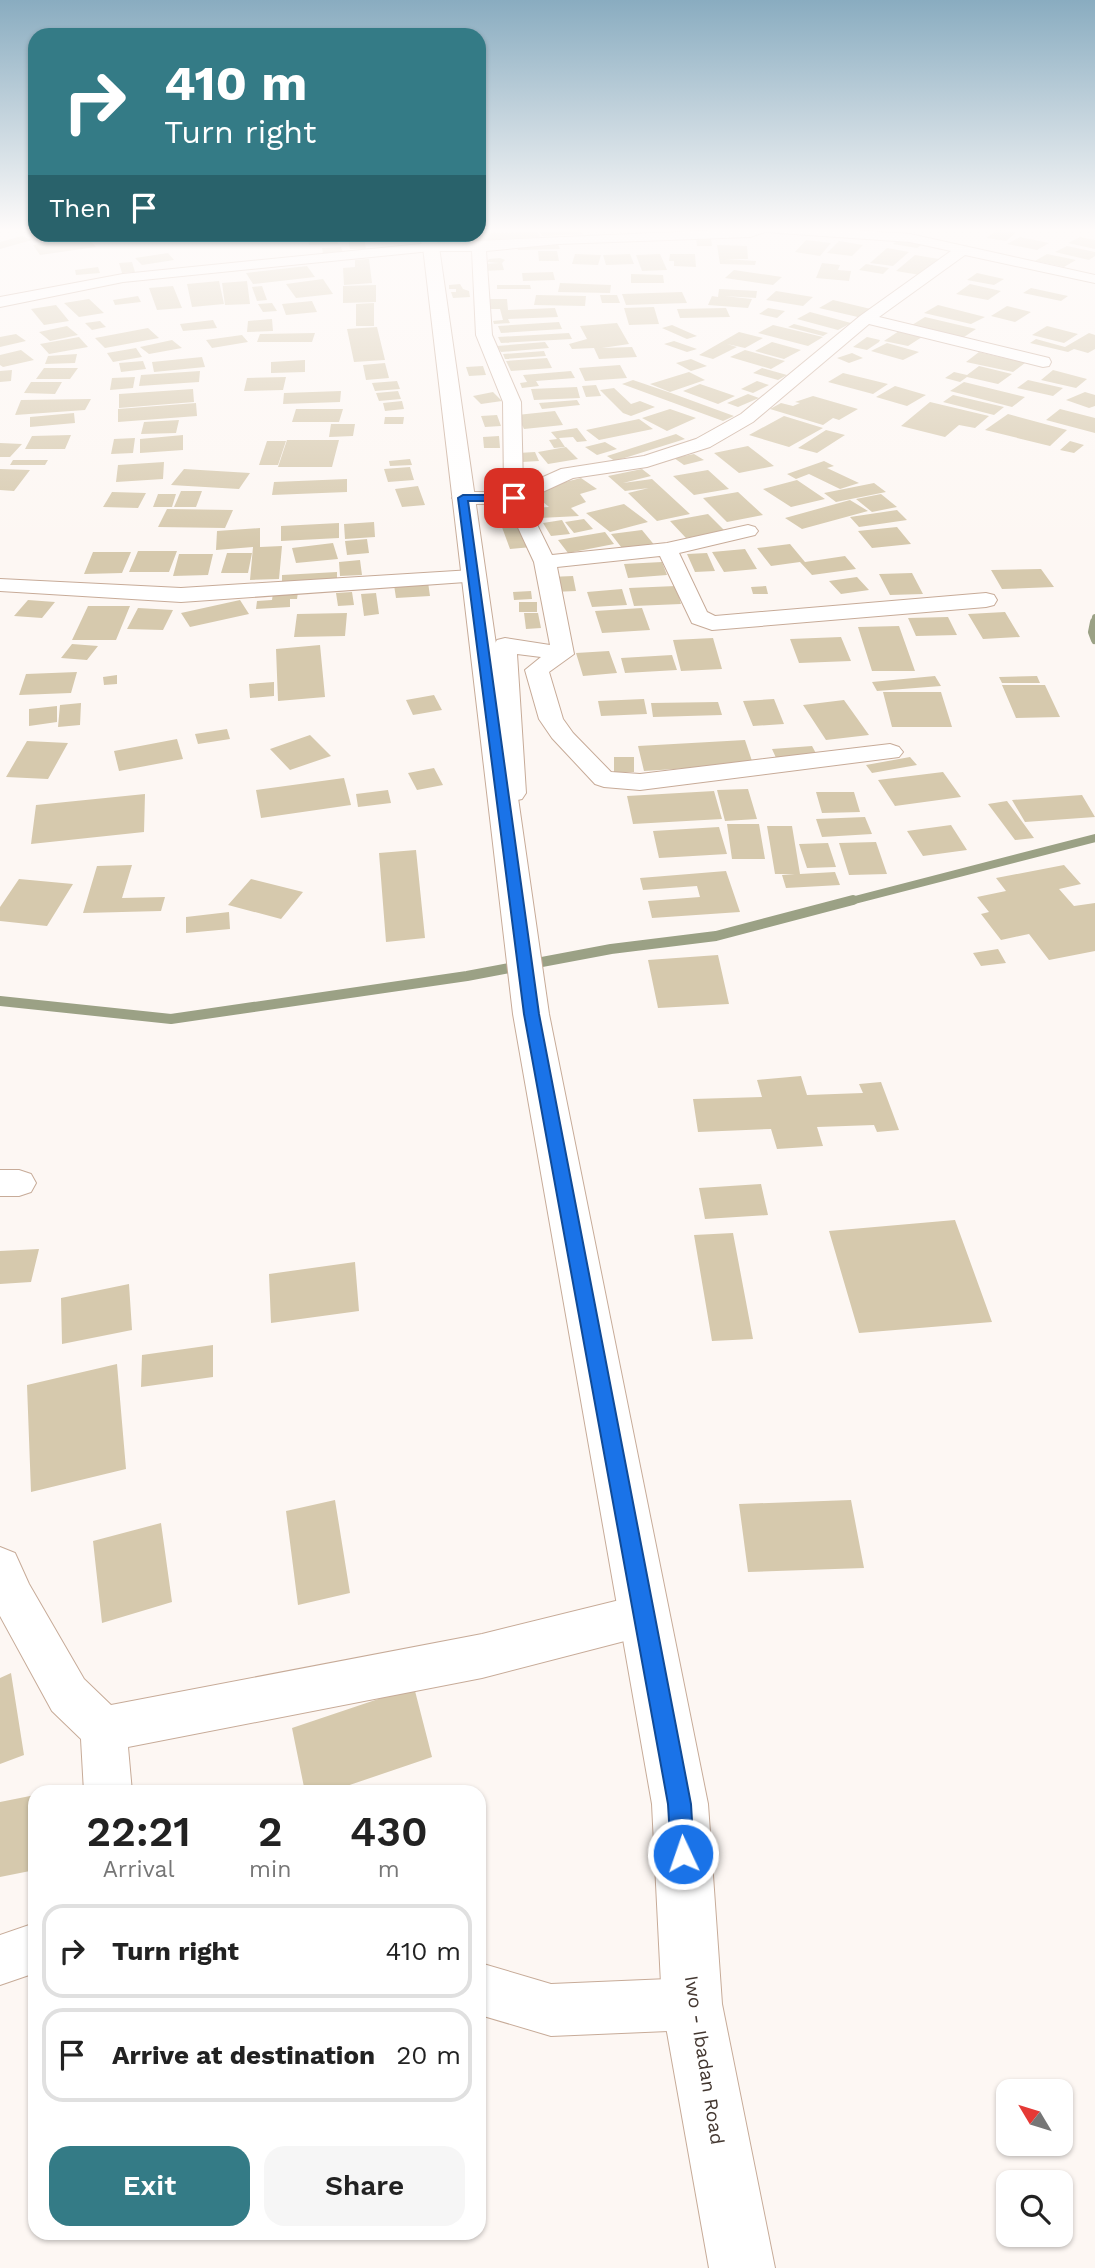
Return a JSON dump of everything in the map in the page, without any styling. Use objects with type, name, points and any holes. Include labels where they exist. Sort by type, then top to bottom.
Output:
[{"type":"main road","name":"Iwo - Ibadan Road","points":[[441,335],[531,1014],[680,1804],[692,2004],[742,2268]]},
{"type":"street","points":[[484,335],[512,402],[514,498],[545,562],[563,654]]},
{"type":"street","points":[[463,498],[514,498],[568,473],[646,461],[703,443],[747,418],[847,335]]},
{"type":"street","points":[[931,335],[1043,362]]},
{"type":"street","points":[[545,562],[667,549],[748,531]]},
{"type":"street","points":[[667,549],[696,612],[700,618],[712,623],[986,600]]},
{"type":"street","points":[[0,585],[181,595],[472,576]]},
{"type":"street","points":[[520,924],[505,645],[563,654]]},
{"type":"street","points":[[563,654],[537,670],[551,719],[564,738],[604,779],[640,782],[890,752]]},
{"type":"street","points":[[0,1567],[14,1599],[68,1695],[103,1729],[107,1785]]},
{"type":"street","points":[[103,1729],[482,1656],[644,1615]]},
{"type":"street","points":[[0,1960],[28,1950]]},
{"type":"street","points":[[486,1991],[551,2010],[692,2004]]},
{"type":"building","points":[[17,335],[26,341],[0,347],[0,337]]},
{"type":"building","points":[[42,335],[78,335],[50,341]]},
{"type":"building","points":[[112,335],[156,335],[159,338],[105,348],[95,338]]},
{"type":"building","points":[[242,335],[248,342],[212,348],[206,340]]},
{"type":"building","points":[[260,335],[314,335],[312,342],[257,342]]},
{"type":"building","points":[[348,335],[379,335],[385,360],[354,362]]},
{"type":"building","points":[[570,335],[572,339],[501,343],[498,337]]},
{"type":"building","points":[[585,335],[624,335],[629,344],[602,348],[632,347],[637,357],[599,359],[594,348],[572,349],[569,344],[587,339]]},
{"type":"building","points":[[678,335],[697,336],[687,339]]},
{"type":"building","points":[[734,335],[763,338],[745,348],[727,344],[737,347],[713,359],[699,355]]},
{"type":"building","points":[[765,335],[823,337],[808,346]]},
{"type":"building","points":[[893,335],[922,337],[908,346],[884,341]]},
{"type":"building","points":[[1032,335],[1077,335],[1064,343]]},
{"type":"building","points":[[1086,335],[1095,335],[1095,349],[1088,353],[1074,349],[1068,352],[1030,343],[1036,339],[1065,347]]},
{"type":"building","points":[[79,337],[88,347],[49,354],[40,344]]},
{"type":"building","points":[[867,337],[880,340],[867,350],[853,347]]},
{"type":"building","points":[[172,340],[182,348],[149,354],[140,347]]},
{"type":"building","points":[[674,341],[697,349],[687,352],[664,344]]},
{"type":"building","points":[[545,342],[549,348],[501,352],[497,346]]},
{"type":"building","points":[[772,342],[801,350],[784,359],[755,351]]},
{"type":"building","points":[[887,343],[919,352],[903,360],[871,351]]},
{"type":"building","points":[[136,348],[142,357],[113,362],[107,353]]},
{"type":"building","points":[[21,350],[34,360],[3,367],[0,365],[0,355]]},
{"type":"building","points":[[745,350],[785,361],[771,369],[730,357]]},
{"type":"building","points":[[544,351],[546,356],[505,359],[503,354]]},
{"type":"building","points":[[979,352],[1025,363],[1013,372],[966,362]]},
{"type":"building","points":[[852,353],[863,358],[849,363],[837,358]]},
{"type":"building","points":[[77,354],[75,363],[45,364],[48,356]]},
{"type":"building","points":[[202,357],[205,367],[154,372],[152,362]]},
{"type":"building","points":[[547,358],[552,368],[511,371],[506,361]]},
{"type":"building","points":[[691,359],[707,366],[691,371],[676,363]]},
{"type":"building","points":[[305,360],[305,372],[271,373],[271,362]]},
{"type":"building","points":[[143,361],[146,369],[121,372],[119,363]]},
{"type":"building","points":[[385,363],[389,378],[366,380],[363,365]]},
{"type":"building","points":[[620,365],[627,378],[585,381],[579,368]]},
{"type":"building","points":[[483,366],[486,375],[469,376],[466,367]]},
{"type":"building","points":[[979,366],[1012,374],[998,384],[967,377],[960,382],[945,378],[954,372],[967,375]]},
{"type":"building","points":[[44,368],[78,368],[70,379],[36,379]]},
{"type":"building","points":[[762,368],[787,375],[778,380],[753,373]]},
{"type":"building","points":[[12,370],[11,381],[0,382],[0,371]]},
{"type":"building","points":[[1053,370],[1087,379],[1076,388],[1041,380]]},
{"type":"building","points":[[200,371],[199,382],[139,386],[141,375]]},
{"type":"building","points":[[571,371],[575,378],[536,381],[539,386],[522,388],[520,383],[527,382],[523,375]]},
{"type":"building","points":[[689,372],[705,380],[670,392],[650,384]]},
{"type":"building","points":[[843,373],[888,384],[873,394],[828,382]]},
{"type":"building","points":[[135,377],[133,388],[110,390],[112,378]]},
{"type":"building","points":[[286,377],[283,390],[244,391],[247,378]]},
{"type":"building","points":[[633,380],[734,416],[723,421],[622,384]]},
{"type":"building","points":[[1028,380],[1063,388],[1053,396],[1017,388]]},
{"type":"building","points":[[397,381],[400,389],[375,391],[372,383]]},
{"type":"building","points":[[757,381],[769,385],[753,393],[741,389]]},
{"type":"building","points":[[31,382],[62,382],[55,394],[24,393]]},
{"type":"building","points":[[964,382],[1025,397],[1012,407],[950,391]]},
{"type":"building","points":[[700,384],[735,396],[718,404],[683,391]]},
{"type":"building","points":[[596,385],[601,396],[586,397],[582,386]]},
{"type":"building","points":[[895,386],[926,395],[907,406],[876,397]]},
{"type":"building","points":[[577,387],[580,398],[534,400],[531,389]]},
{"type":"building","points":[[614,388],[631,404],[640,401],[655,407],[631,416],[623,413],[600,390]]},
{"type":"building","points":[[193,389],[194,402],[119,408],[119,394]]},
{"type":"building","points":[[341,391],[340,402],[283,404],[284,393]]},
{"type":"building","points":[[398,391],[401,399],[379,401],[376,393]]},
{"type":"building","points":[[493,392],[502,401],[481,404],[473,396]]},
{"type":"building","points":[[1085,392],[1095,395],[1095,406],[1089,408],[1066,400]]},
{"type":"building","points":[[748,394],[759,398],[738,407],[727,403]]},
{"type":"building","points":[[953,395],[1004,407],[994,415],[943,402]]},
{"type":"building","points":[[813,396],[858,409],[839,420],[833,418],[823,425],[770,409],[781,403],[793,406],[800,403],[795,402]]},
{"type":"building","points":[[91,399],[85,410],[15,415],[21,400]]},
{"type":"building","points":[[577,400],[580,405],[542,409],[539,403]]},
{"type":"building","points":[[402,401],[404,409],[385,411],[383,403]]},
{"type":"building","points":[[930,402],[989,416],[975,428],[959,425],[945,437],[901,426]]},
{"type":"building","points":[[196,403],[197,416],[118,422],[118,409]]},
{"type":"building","points":[[296,409],[343,409],[339,422],[292,422]]},
{"type":"building","points":[[670,409],[696,418],[667,431],[642,418]]},
{"type":"building","points":[[1060,409],[1095,418],[1095,433],[1046,420]]},
{"type":"building","points":[[555,411],[563,425],[524,429],[517,415]]},
{"type":"building","points":[[74,413],[75,423],[30,427],[30,417]]},
{"type":"building","points":[[1008,414],[1067,430],[1050,446],[985,430]]},
{"type":"building","points":[[497,415],[501,426],[485,427],[481,416]]},
{"type":"building","points":[[784,416],[823,428],[789,447],[749,435]]},
{"type":"building","points":[[385,417],[404,417],[403,424],[384,424]]},
{"type":"building","points":[[639,419],[653,429],[599,440],[586,430]]},
{"type":"building","points":[[179,420],[176,433],[141,434],[144,422]]},
{"type":"building","points":[[331,424],[355,424],[353,436],[329,437]]},
{"type":"building","points":[[577,428],[587,441],[577,442],[573,437],[559,438],[565,447],[554,448],[549,440],[557,439],[551,432]]},
{"type":"building","points":[[826,430],[845,435],[817,453],[798,448]]},
{"type":"building","points":[[676,434],[685,439],[615,461],[607,456]]},
{"type":"building","points":[[71,435],[65,449],[25,449],[32,436]]},
{"type":"building","points":[[183,435],[183,450],[140,453],[140,439]]},
{"type":"building","points":[[499,436],[500,448],[484,448],[483,437]]},
{"type":"building","points":[[135,438],[133,453],[111,454],[114,439]]},
{"type":"building","points":[[287,440],[339,440],[332,467],[278,467]]},
{"type":"building","points":[[267,441],[286,441],[278,465],[259,465]]},
{"type":"building","points":[[1070,441],[1084,445],[1074,453],[1060,450]]},
{"type":"building","points":[[605,442],[617,449],[597,455],[585,447]]},
{"type":"building","points":[[0,443],[22,444],[10,457],[0,457]]},
{"type":"building","points":[[748,446],[774,466],[739,473],[714,453]]},
{"type":"building","points":[[566,447],[578,459],[548,464],[538,452]]},
{"type":"building","points":[[535,452],[539,461],[522,462],[518,453]]},
{"type":"building","points":[[694,454],[704,460],[684,465],[674,458]]},
{"type":"building","points":[[410,459],[412,465],[390,466],[389,461]]},
{"type":"building","points":[[13,460],[48,460],[45,465],[10,465]]},
{"type":"building","points":[[824,461],[834,466],[827,468],[859,483],[840,489],[809,474],[796,479],[787,474]]},
{"type":"building","points":[[164,462],[163,479],[116,482],[118,465]]},
{"type":"building","points":[[410,467],[414,480],[388,482],[384,469]]},
{"type":"building","points":[[0,469],[30,470],[14,491],[0,490]]},
{"type":"building","points":[[184,469],[250,473],[239,489],[171,485]]},
{"type":"building","points":[[642,469],[651,476],[623,483],[652,479],[690,514],[657,521],[628,493],[649,488],[625,491],[608,476]]},
{"type":"building","points":[[708,470],[729,489],[694,495],[673,476]]},
{"type":"building","points":[[491,474],[504,474],[503,494],[490,494]]},
{"type":"building","points":[[581,478],[597,489],[580,494],[586,502],[571,508],[579,516],[540,518],[533,508],[549,507],[530,491]]},
{"type":"building","points":[[347,479],[347,492],[272,495],[274,482]]},
{"type":"building","points":[[797,480],[825,499],[791,507],[763,489]]},
{"type":"building","points":[[874,483],[886,492],[836,502],[824,493]]},
{"type":"building","points":[[418,486],[425,505],[402,507],[395,489]]},
{"type":"building","points":[[181,491],[202,491],[196,507],[174,507]]},
{"type":"building","points":[[112,492],[146,493],[138,508],[103,507]]},
{"type":"building","points":[[738,492],[763,515],[727,522],[703,498]]},
{"type":"building","points":[[158,494],[176,494],[172,507],[153,507]]},
{"type":"building","points":[[881,494],[897,507],[872,512],[856,499]]},
{"type":"building","points":[[850,500],[868,511],[802,529],[785,518]]},
{"type":"building","points":[[624,504],[648,522],[610,532],[586,513]]},
{"type":"building","points":[[167,509],[233,510],[225,528],[158,527]]},
{"type":"building","points":[[518,510],[532,547],[510,549],[496,511]]},
{"type":"building","points":[[897,510],[907,520],[859,527],[850,517]]},
{"type":"building","points":[[708,514],[725,531],[686,538],[670,521]]},
{"type":"building","points":[[584,519],[593,529],[574,533],[565,522]]},
{"type":"building","points":[[562,520],[570,534],[551,536],[543,523]]},
{"type":"building","points":[[374,522],[375,537],[345,539],[344,524]]},
{"type":"building","points":[[339,523],[339,538],[281,541],[281,526]]},
{"type":"building","points":[[897,527],[911,544],[872,548],[858,531]]},
{"type":"building","points":[[260,528],[260,547],[282,546],[279,579],[250,580],[253,547],[216,550],[217,531]]},
{"type":"building","points":[[642,530],[656,547],[625,552],[611,534]]},
{"type":"building","points":[[605,532],[614,544],[568,553],[558,540]]},
{"type":"building","points":[[367,539],[369,553],[347,555],[345,541]]},
{"type":"building","points":[[333,543],[338,559],[296,563],[292,548]]},
{"type":"building","points":[[790,544],[805,562],[845,556],[856,569],[812,575],[800,562],[771,566],[757,548]]},
{"type":"building","points":[[745,549],[757,569],[724,572],[712,552]]},
{"type":"building","points":[[138,551],[177,551],[169,572],[129,572]]},
{"type":"building","points":[[93,552],[131,552],[122,573],[84,574]]},
{"type":"building","points":[[227,553],[252,553],[248,573],[221,573]]},
{"type":"building","points":[[707,553],[715,571],[695,572],[687,554]]},
{"type":"building","points":[[179,554],[213,554],[208,575],[173,576]]},
{"type":"building","points":[[360,560],[362,575],[340,576],[339,562]]},
{"type":"building","points":[[662,562],[667,575],[628,578],[624,564]]},
{"type":"building","points":[[1041,569],[1054,587],[1002,589],[991,570]]},
{"type":"building","points":[[337,572],[337,580],[282,583],[282,575]]},
{"type":"building","points":[[912,573],[923,594],[890,595],[879,574]]},
{"type":"building","points":[[573,576],[576,591],[553,592],[550,577]]},
{"type":"building","points":[[857,577],[869,590],[841,594],[829,581]]},
{"type":"building","points":[[428,582],[430,596],[396,598],[394,585]]},
{"type":"building","points":[[676,586],[681,604],[634,606],[629,588]]},
{"type":"building","points":[[766,586],[768,594],[753,594],[751,587]]},
{"type":"building","points":[[622,589],[627,605],[592,607],[587,592]]},
{"type":"building","points":[[531,591],[532,599],[514,600],[513,592]]},
{"type":"building","points":[[298,592],[297,599],[290,599],[290,607],[256,609],[257,601],[272,600],[273,593]]},
{"type":"building","points":[[352,592],[354,605],[338,606],[336,593]]},
{"type":"building","points":[[376,593],[379,614],[364,616],[361,594]]},
{"type":"building","points":[[28,600],[55,602],[42,618],[14,616]]},
{"type":"building","points":[[240,600],[249,614],[190,627],[181,613]]},
{"type":"building","points":[[519,602],[537,602],[537,612],[519,612]]},
{"type":"building","points":[[88,606],[130,606],[116,640],[72,640]]},
{"type":"building","points":[[138,608],[173,610],[163,630],[127,629]]},
{"type":"building","points":[[642,608],[650,630],[602,633],[595,611]]},
{"type":"building","points":[[1005,612],[1020,637],[983,639],[968,614]]},
{"type":"building","points":[[347,613],[345,636],[294,637],[297,614]]},
{"type":"building","points":[[524,613],[538,613],[541,628],[526,629]]},
{"type":"building","points":[[948,617],[957,635],[916,636],[908,618]]},
{"type":"building","points":[[899,626],[915,671],[872,671],[858,627]]},
{"type":"building","points":[[841,637],[851,661],[799,663],[790,639]]},
{"type":"building","points":[[713,638],[722,669],[681,671],[673,640]]},
{"type":"building","points":[[72,644],[98,646],[87,660],[61,658]]},
{"type":"building","points":[[320,645],[325,697],[278,701],[276,649]]},
{"type":"building","points":[[609,651],[617,673],[583,676],[576,653]]},
{"type":"building","points":[[672,655],[677,670],[625,673],[621,658]]},
{"type":"building","points":[[77,672],[71,693],[19,695],[26,674]]},
{"type":"building","points":[[117,675],[117,684],[104,685],[103,677]]},
{"type":"building","points":[[935,676],[941,686],[877,691],[872,682]]},
{"type":"building","points":[[1037,676],[1040,683],[1002,683],[999,677]]},
{"type":"building","points":[[274,682],[274,696],[250,698],[249,684]]},
{"type":"building","points":[[1002,685],[1045,685],[1060,717],[1016,718]]},
{"type":"building","points":[[883,692],[941,692],[952,727],[892,727]]},
{"type":"building","points":[[434,695],[442,710],[413,715],[406,700]]},
{"type":"building","points":[[644,699],[647,714],[601,716],[598,701]]},
{"type":"building","points":[[774,699],[784,724],[753,726],[743,701]]},
{"type":"building","points":[[844,700],[869,735],[826,740],[803,705]]},
{"type":"building","points":[[718,702],[722,715],[653,717],[651,703]]},
{"type":"building","points":[[81,703],[80,725],[58,727],[60,705]]},
{"type":"building","points":[[57,706],[57,722],[29,726],[29,709]]},
{"type":"building","points":[[227,729],[230,739],[198,744],[195,734]]},
{"type":"building","points":[[310,735],[331,756],[290,770],[270,749]]},
{"type":"building","points":[[177,739],[183,759],[119,771],[114,751]]},
{"type":"building","points":[[745,740],[753,764],[644,771],[638,746]]},
{"type":"building","points":[[27,741],[68,743],[48,779],[6,777]]},
{"type":"building","points":[[812,746],[818,757],[777,760],[772,749]]},
{"type":"building","points":[[614,757],[634,757],[634,772],[614,772]]},
{"type":"building","points":[[910,757],[917,765],[872,773],[866,765]]},
{"type":"building","points":[[434,768],[443,785],[417,790],[408,773]]},
{"type":"building","points":[[943,772],[961,797],[895,806],[878,780]]},
{"type":"building","points":[[344,778],[351,805],[261,818],[256,790]]},
{"type":"building","points":[[748,789],[757,819],[725,821],[717,790]]},
{"type":"building","points":[[388,790],[391,803],[358,807],[356,794]]},
{"type":"building","points":[[714,791],[722,819],[633,824],[627,796]]},
{"type":"building","points":[[816,792],[854,792],[860,812],[822,813]]},
{"type":"building","points":[[145,794],[144,832],[31,844],[36,805]]},
{"type":"building","points":[[1082,795],[1095,817],[1025,822],[1012,800]]},
{"type":"building","points":[[1007,801],[1034,838],[1015,840],[988,804]]},
{"type":"building","points":[[865,817],[872,834],[822,837],[816,819]]},
{"type":"building","points":[[727,824],[759,824],[765,859],[732,859]]},
{"type":"building","points":[[951,825],[967,850],[923,856],[907,831]]},
{"type":"building","points":[[767,826],[792,826],[800,874],[835,872],[840,885],[786,888],[782,875],[795,874],[775,874]]},
{"type":"building","points":[[719,827],[727,854],[659,858],[653,831]]},
{"type":"building","points":[[876,842],[887,874],[849,875],[839,843]]},
{"type":"building","points":[[828,843],[836,867],[807,868],[799,844]]},
{"type":"building","points":[[416,850],[425,938],[386,942],[379,853]]},
{"type":"building","points":[[132,865],[122,898],[165,897],[161,911],[83,913],[97,866]]},
{"type":"building","points":[[1064,865],[1081,884],[1059,889],[1074,906],[1095,903],[1095,951],[1049,960],[1029,934],[1001,940],[981,914],[989,912],[977,897],[1006,891],[996,878]]},
{"type":"building","points":[[726,871],[740,912],[652,918],[648,901],[700,897],[697,886],[643,890],[640,878]]},
{"type":"building","points":[[19,879],[73,884],[47,926],[0,921],[0,907]]},
{"type":"building","points":[[251,879],[303,892],[281,919],[228,905]]},
{"type":"building","points":[[229,912],[230,929],[186,933],[186,917]]},
{"type":"building","points":[[998,949],[1006,963],[981,966],[973,953]]},
{"type":"building","points":[[718,955],[729,1004],[658,1008],[648,960]]},
{"type":"building","points":[[801,1076],[807,1095],[863,1093],[859,1084],[881,1082],[899,1130],[877,1132],[874,1125],[817,1127],[823,1146],[777,1149],[771,1129],[698,1132],[693,1099],[762,1097],[757,1080]]},
{"type":"building","points":[[761,1184],[768,1215],[705,1219],[699,1188]]},
{"type":"building","points":[[955,1220],[992,1322],[859,1333],[829,1231]]},
{"type":"building","points":[[733,1233],[753,1339],[712,1341],[694,1235]]},
{"type":"building","points":[[39,1249],[31,1282],[0,1284],[0,1251]]},
{"type":"building","points":[[355,1262],[359,1311],[271,1323],[269,1274]]},
{"type":"building","points":[[129,1284],[132,1330],[62,1344],[61,1298]]},
{"type":"building","points":[[213,1345],[213,1377],[141,1387],[142,1355]]},
{"type":"building","points":[[117,1364],[126,1469],[31,1492],[27,1385]]},
{"type":"building","points":[[335,1500],[350,1593],[298,1605],[286,1511]]},
{"type":"building","points":[[851,1500],[864,1568],[748,1572],[739,1504]]},
{"type":"building","points":[[161,1523],[172,1602],[102,1623],[93,1541]]},
{"type":"building","points":[[11,1673],[24,1755],[0,1764],[0,1678]]},
{"type":"building","points":[[414,1687],[432,1757],[350,1785],[304,1785],[292,1728]]},
{"type":"building","points":[[28,1796],[28,1871],[0,1877],[0,1802]]},
{"type":"waterway","points":[[1094,624],[1095,617]]},
{"type":"waterway","points":[[1094,622],[1092,632],[1095,640]]},
{"type":"waterway","points":[[847,902],[1095,838]]},
{"type":"waterway","points":[[0,1001],[171,1019],[467,976],[611,949],[716,936],[853,900]]},
{"type":"route","points":[[514,498],[463,498],[472,576],[531,1014],[680,1804],[683,1854]]}]
